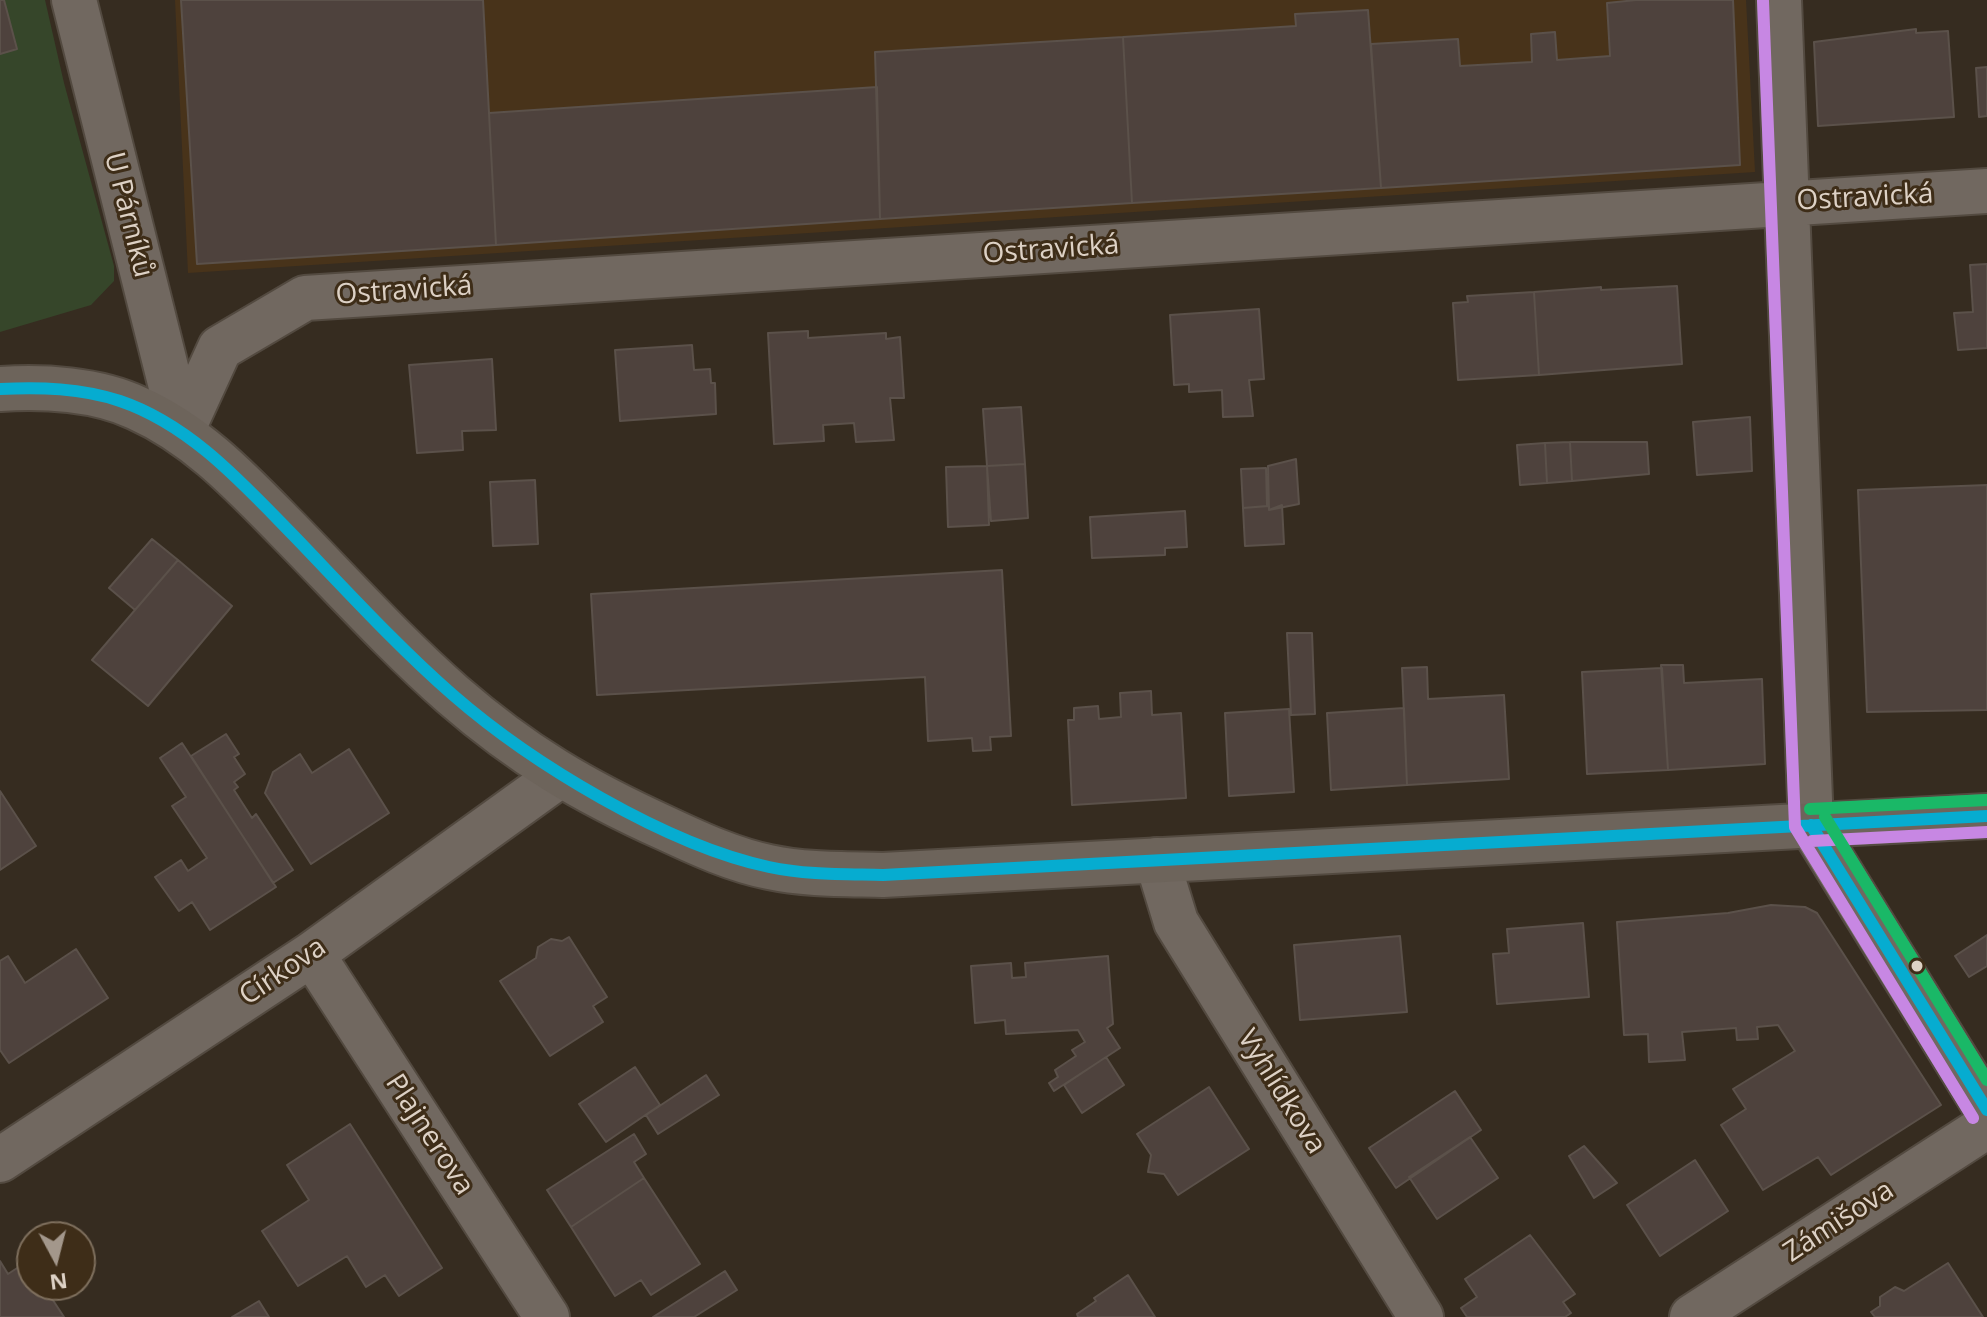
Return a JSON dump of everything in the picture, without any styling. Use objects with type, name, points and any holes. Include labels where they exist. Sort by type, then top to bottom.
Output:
[{"type":"street","name":"U Párníků","points":[[74,0],[182,431]]},
{"type":"street","points":[[1779,0],[1811,825],[1987,1110]]},
{"type":"street","name":"Ostravická","points":[[182,431],[220,348],[305,298],[1987,191]]},
{"type":"street","points":[[0,389],[74,391],[134,406],[182,431],[228,468],[452,694],[559,776],[701,844],[782,869],[825,874],[883,875],[1987,816]]},
{"type":"street","name":"Církova","points":[[0,1160],[312,954],[559,776]]},
{"type":"street","name":"Vyhlídkova","points":[[1157,860],[1176,922],[1421,1317]]},
{"type":"street","name":"Plajnerova","points":[[312,954],[547,1317]]},
{"type":"street","name":"Zámišova","points":[[1692,1317],[1987,1126]]},
{"type":"shaded area","points":[[175,0],[1746,0],[1755,172],[188,273]]},
{"type":"green space","points":[[4,0],[45,0],[64,83],[114,266],[114,281],[91,305],[0,332],[0,54],[17,49]]},
{"type":"building","points":[[0,0],[4,0],[17,49],[0,54]]},
{"type":"building","points":[[181,0],[483,0],[496,245],[197,264]]},
{"type":"building","points":[[1733,0],[1740,165],[1381,188],[1371,44],[1458,39],[1460,66],[1532,62],[1531,34],[1555,32],[1557,60],[1610,56],[1607,3]]},
{"type":"building","points":[[1368,10],[1381,188],[1132,203],[1123,37],[1296,26],[1295,14]]},
{"type":"building","points":[[1916,29],[1916,33],[1948,31],[1954,117],[1818,126],[1814,42]]},
{"type":"building","points":[[1123,37],[1132,203],[880,219],[875,52]]},
{"type":"building","points":[[1987,67],[1987,116],[1979,117],[1976,68]]},
{"type":"building","points":[[877,87],[880,219],[496,245],[489,113]]},
{"type":"building","points":[[1987,264],[1987,348],[1958,350],[1954,313],[1973,312],[1970,265]]},
{"type":"building","points":[[1677,286],[1682,364],[1539,375],[1534,292]]},
{"type":"building","points":[[1534,292],[1539,375],[1458,380],[1453,303],[1468,302],[1467,296]]},
{"type":"building","points":[[1259,309],[1264,379],[1249,380],[1253,416],[1223,417],[1222,390],[1189,392],[1189,384],[1174,385],[1170,315]]},
{"type":"building","points":[[808,331],[808,338],[886,333],[886,339],[900,337],[904,398],[890,398],[894,440],[856,442],[854,423],[823,425],[824,441],[774,444],[768,333]]},
{"type":"building","points":[[692,345],[694,370],[710,369],[711,383],[715,383],[716,414],[620,421],[615,350]]},
{"type":"building","points":[[492,359],[496,430],[462,431],[463,450],[417,453],[409,365]]},
{"type":"building","points":[[1021,407],[1025,464],[987,466],[983,409]]},
{"type":"building","points":[[1750,417],[1752,471],[1697,475],[1693,422]]},
{"type":"building","points":[[1570,442],[1647,442],[1649,474],[1572,481]]},
{"type":"building","points":[[1570,442],[1572,481],[1547,483],[1545,443]]},
{"type":"building","points":[[1545,443],[1547,483],[1520,485],[1517,445]]},
{"type":"building","points":[[1296,459],[1299,504],[1269,510],[1268,466]]},
{"type":"building","points":[[1025,464],[1028,518],[991,521],[987,466]]},
{"type":"building","points":[[987,466],[989,525],[948,527],[946,467]]},
{"type":"building","points":[[1266,468],[1267,506],[1243,508],[1241,469]]},
{"type":"building","points":[[535,480],[538,544],[493,546],[490,482]]},
{"type":"building","points":[[1987,485],[1987,710],[1867,712],[1858,490]]},
{"type":"building","points":[[1282,505],[1284,544],[1245,546],[1243,508],[1269,506],[1269,510]]},
{"type":"building","points":[[1185,511],[1187,547],[1165,548],[1165,555],[1092,558],[1090,517]]},
{"type":"building","points":[[152,539],[178,560],[135,610],[109,588]]},
{"type":"building","points":[[178,560],[232,606],[148,706],[92,660]]},
{"type":"building","points":[[1002,570],[1011,736],[990,737],[991,750],[973,751],[972,738],[928,741],[925,677],[597,695],[591,594]]},
{"type":"building","points":[[1287,633],[1312,633],[1315,714],[1291,715]]},
{"type":"building","points":[[1661,665],[1683,665],[1684,683],[1762,679],[1765,764],[1668,770]]},
{"type":"building","points":[[1427,667],[1428,699],[1504,695],[1509,779],[1407,785],[1402,668]]},
{"type":"building","points":[[1662,668],[1668,770],[1587,774],[1582,672]]},
{"type":"building","points":[[1151,691],[1152,715],[1181,713],[1186,798],[1072,805],[1068,720],[1074,720],[1074,708],[1098,706],[1099,719],[1121,717],[1120,693]]},
{"type":"building","points":[[1404,708],[1407,785],[1331,790],[1327,713]]},
{"type":"building","points":[[1289,709],[1294,792],[1229,796],[1225,713]]},
{"type":"building","points":[[226,734],[239,754],[234,757],[245,774],[234,782],[238,787],[234,790],[252,818],[256,814],[293,870],[273,883],[191,756]]},
{"type":"building","points":[[182,743],[276,887],[210,930],[192,902],[179,911],[155,877],[181,860],[188,871],[207,858],[172,806],[186,797],[160,758]]},
{"type":"building","points":[[349,749],[389,813],[311,864],[265,793],[273,772],[300,754],[312,773]]},
{"type":"building","points":[[0,791],[36,846],[0,870]]},
{"type":"building","points":[[1771,905],[1805,907],[1817,913],[1941,1105],[1831,1175],[1818,1157],[1763,1190],[1721,1125],[1746,1109],[1733,1089],[1795,1051],[1778,1025],[1757,1027],[1758,1039],[1737,1040],[1736,1028],[1682,1032],[1685,1060],[1649,1062],[1648,1034],[1624,1035],[1617,922],[1728,913]]},
{"type":"building","points":[[1583,923],[1589,997],[1497,1004],[1493,954],[1509,953],[1507,929]]},
{"type":"building","points":[[1987,935],[1987,966],[1969,977],[1955,956]]},
{"type":"building","points":[[1400,936],[1407,1012],[1300,1020],[1294,945]]},
{"type":"building","points":[[569,937],[607,997],[593,1006],[603,1022],[550,1056],[500,981],[536,958],[538,947],[551,939],[562,941]]},
{"type":"building","points":[[76,949],[108,998],[9,1063],[0,1050],[0,961],[8,956],[25,983]]},
{"type":"building","points":[[1108,956],[1113,1024],[1107,1028],[1120,1048],[1054,1091],[1049,1083],[1058,1077],[1055,1070],[1076,1056],[1072,1050],[1085,1042],[1078,1030],[1006,1034],[1005,1020],[975,1023],[971,966],[1011,963],[1012,978],[1026,977],[1025,963]]},
{"type":"building","points":[[1106,1057],[1124,1085],[1082,1113],[1064,1085]]},
{"type":"building","points":[[635,1067],[660,1105],[606,1142],[579,1104]]},
{"type":"building","points":[[706,1075],[719,1095],[658,1134],[646,1115]]},
{"type":"building","points":[[1209,1087],[1249,1149],[1178,1195],[1164,1174],[1148,1172],[1151,1155],[1137,1134]]},
{"type":"building","points":[[1455,1091],[1481,1130],[1396,1188],[1369,1148]]},
{"type":"building","points":[[350,1124],[442,1268],[399,1296],[385,1275],[366,1287],[347,1256],[298,1286],[262,1231],[309,1200],[287,1165]]},
{"type":"building","points":[[634,1134],[646,1154],[634,1162],[644,1178],[571,1227],[547,1190]]},
{"type":"building","points":[[1470,1137],[1498,1178],[1437,1219],[1409,1177]]},
{"type":"building","points":[[1584,1146],[1617,1183],[1594,1198],[1569,1156]]},
{"type":"building","points":[[1695,1160],[1728,1211],[1660,1256],[1627,1205]]},
{"type":"building","points":[[644,1178],[700,1264],[651,1295],[641,1280],[615,1296],[571,1227]]},
{"type":"building","points":[[1530,1235],[1575,1294],[1563,1302],[1571,1313],[1565,1317],[1467,1317],[1461,1308],[1477,1297],[1465,1279]]},
{"type":"building","points":[[0,1261],[8,1274],[16,1269],[16,1301],[54,1301],[64,1317],[0,1317]]},
{"type":"building","points":[[1948,1263],[1983,1317],[1875,1317],[1871,1312],[1880,1306],[1880,1297],[1895,1287],[1904,1291]]},
{"type":"building","points":[[725,1271],[737,1290],[694,1317],[653,1317]]},
{"type":"building","points":[[1128,1275],[1155,1317],[1078,1317],[1077,1314],[1096,1301],[1094,1298]]},
{"type":"building","points":[[259,1301],[269,1317],[232,1317]]},
{"type":"transit line","points":[[1763,1],[1795,827],[1973,1118]]},
{"type":"transit line","points":[[0,389],[45,388],[90,393],[120,401],[170,425],[236,477],[372,618],[485,721],[560,774],[644,821],[729,856],[769,867],[811,873],[883,875],[1987,816]]},
{"type":"transit line","points":[[1810,809],[1986,800]]},
{"type":"transit line","points":[[1825,817],[1987,1080]]},
{"type":"transit line","points":[[1811,825],[1987,1110]]},
{"type":"transit line","points":[[1812,841],[1987,832]]}]
